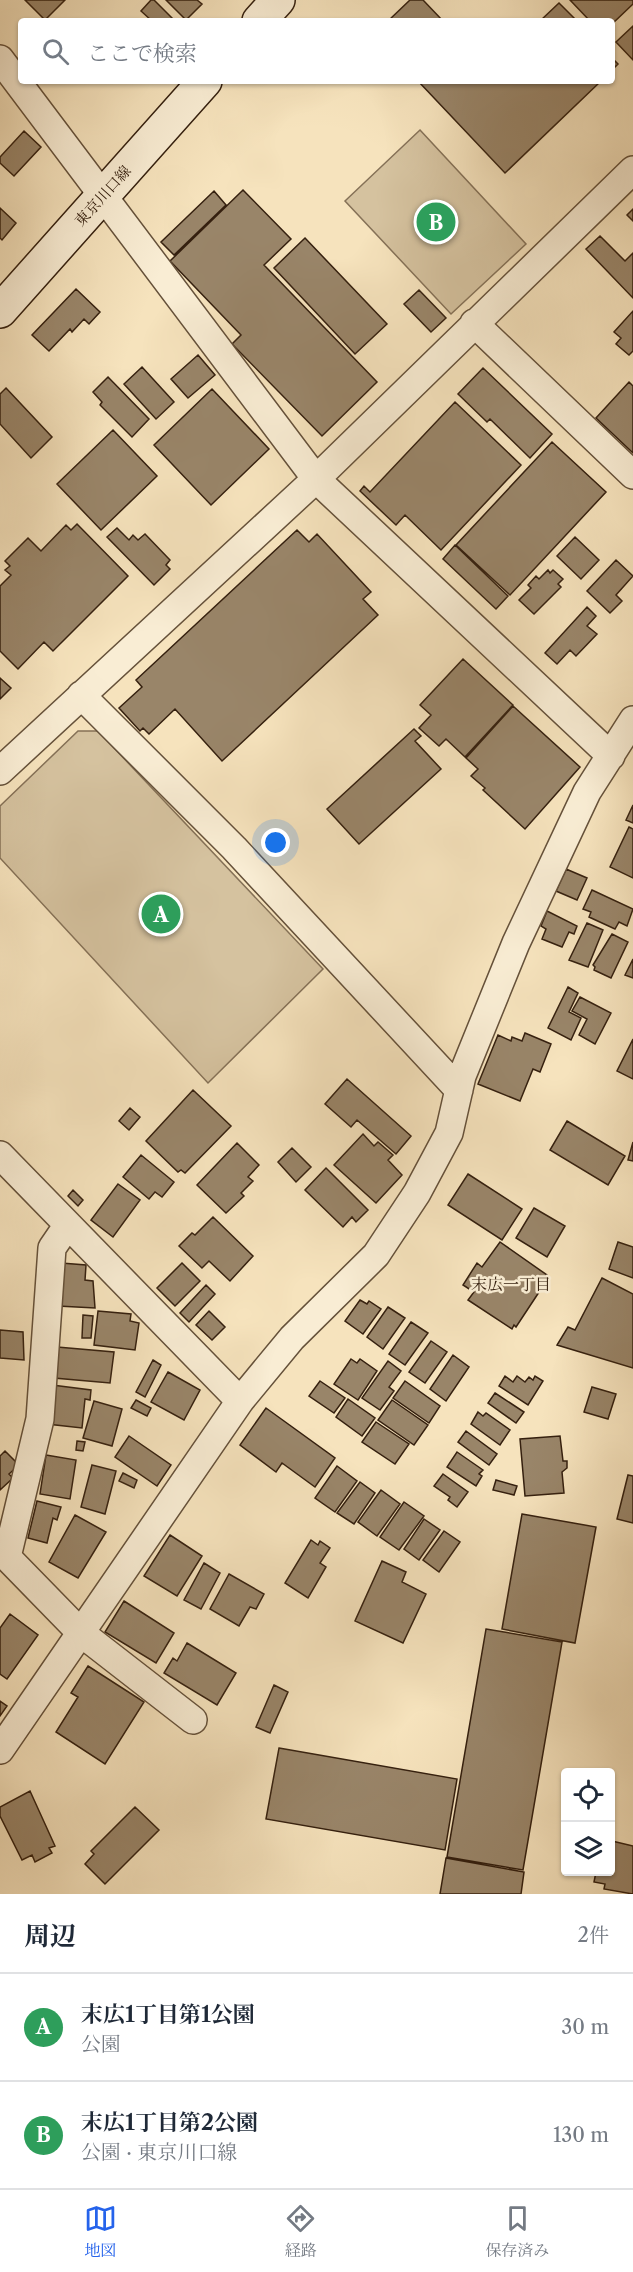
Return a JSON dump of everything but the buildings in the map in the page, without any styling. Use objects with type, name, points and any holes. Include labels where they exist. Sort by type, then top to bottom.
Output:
[{"type":"main road","points":[[262,18],[278,0]]},
{"type":"main road","name":"東京川口線","points":[[0,311],[202,84]]},
{"type":"street","points":[[0,59],[18,83]]},
{"type":"street","points":[[19,84],[316,479],[610,756]]},
{"type":"street","points":[[0,771],[316,479],[474,322],[633,170]]},
{"type":"street","points":[[474,322],[633,475]]},
{"type":"street","points":[[81,695],[234,848],[459,1090]]},
{"type":"street","points":[[0,1750],[240,1401],[292,1338],[376,1255],[417,1193],[449,1133],[459,1090],[516,943],[587,792],[633,720]]},
{"type":"street","points":[[0,1155],[240,1401]]},
{"type":"street","points":[[67,1226],[52,1248],[39,1419],[4,1554],[81,1633],[193,1720]]},
{"type":"shaded area","points":[[420,130],[526,244],[451,314],[345,201]]},
{"type":"shaded area","points":[[78,731],[98,731],[323,969],[208,1083],[0,858],[0,806]]},
{"type":"place","name":"末広1丁目第2公園","points":[[436,222]]},
{"type":"place","name":"末広1丁目第1公園","points":[[161,914]]},
{"type":"district","name":"末広一丁目","points":[[511,1284]]}]
